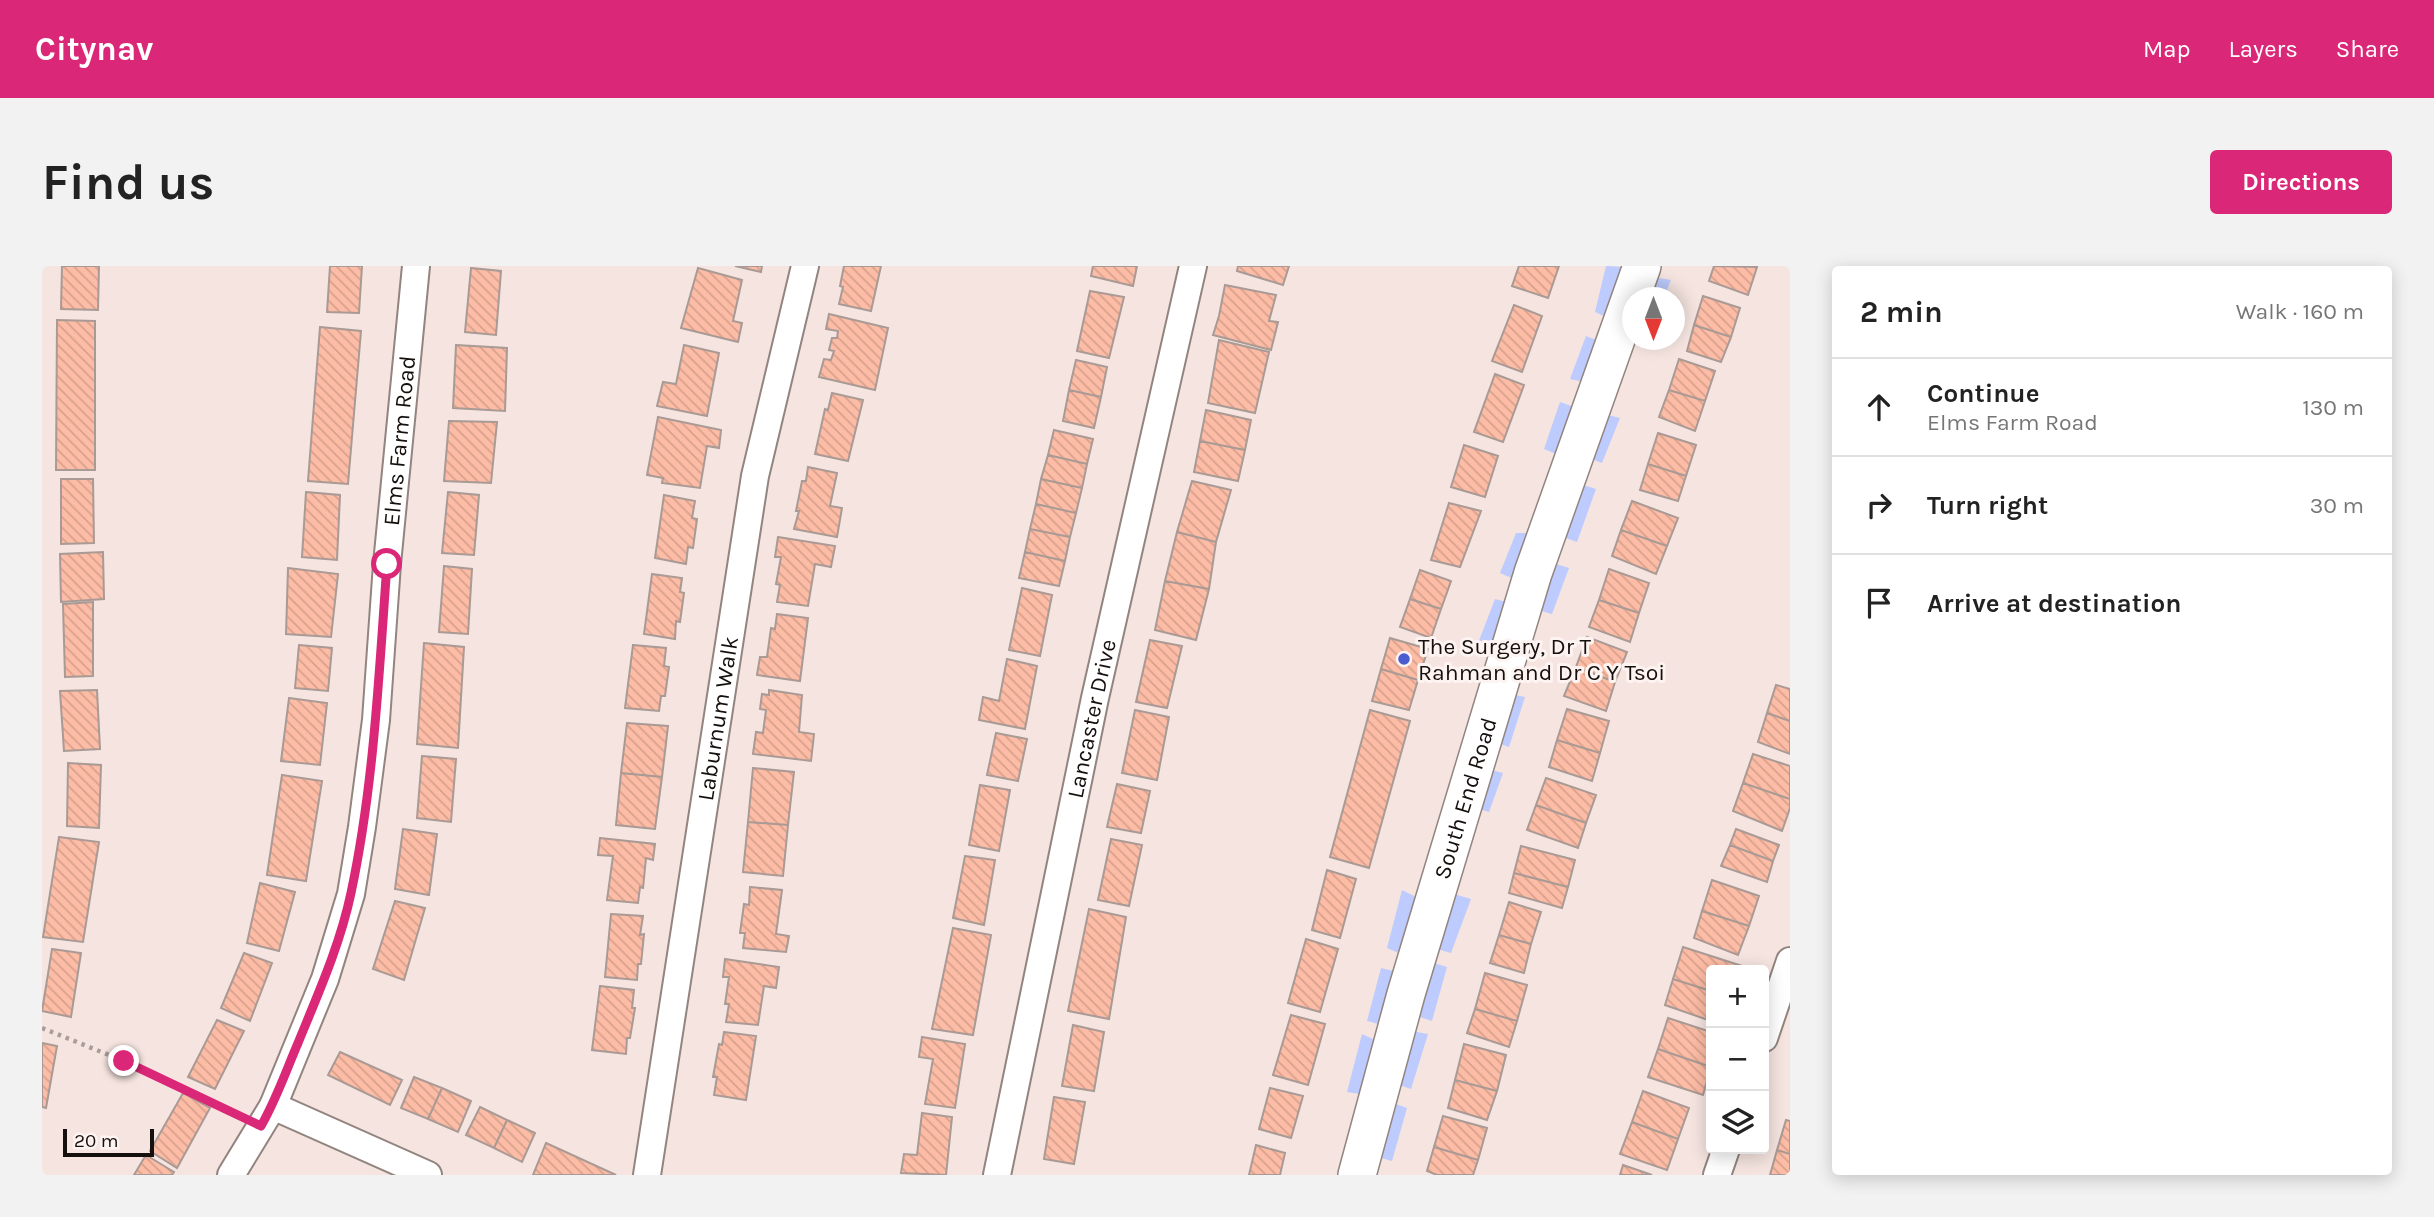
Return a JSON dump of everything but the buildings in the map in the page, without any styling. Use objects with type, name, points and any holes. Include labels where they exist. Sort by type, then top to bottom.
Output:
[{"type":"street","name":"Elms Farm Road","points":[[231,1175],[267,1116],[325,979],[351,894],[376,720],[387,564],[416,266]]},
{"type":"street","name":"Laburnum Walk","points":[[647,1175],[755,476],[805,266]]},
{"type":"street","name":"Lancaster Drive","points":[[997,1175],[1095,698],[1193,266]]},
{"type":"street","name":"South End Road","points":[[1357,1175],[1410,981],[1533,573],[1642,266]]},
{"type":"street","points":[[1767,1028],[1790,961]]},
{"type":"street","points":[[267,1116],[428,1175]]},
{"type":"street","points":[[1717,1175],[1724,1154]]},
{"type":"path","points":[[42,1028],[267,1116]]},
{"type":"shaded area","points":[[1606,266],[1625,267],[1606,317],[1595,312]]},
{"type":"shaded area","points":[[1659,278],[1671,280],[1668,287],[1654,287]]},
{"type":"shaded area","points":[[1586,336],[1602,342],[1584,382],[1570,379]]},
{"type":"shaded area","points":[[1560,402],[1577,408],[1556,454],[1544,449]]},
{"type":"shaded area","points":[[1608,415],[1620,418],[1602,463],[1589,458]]},
{"type":"shaded area","points":[[1580,484],[1596,489],[1577,542],[1563,537]]},
{"type":"shaded area","points":[[1516,533],[1527,533],[1514,579],[1500,573]]},
{"type":"shaded area","points":[[1556,564],[1569,568],[1552,614],[1538,610]]},
{"type":"shaded area","points":[[1495,599],[1506,602],[1490,653],[1475,651]]},
{"type":"shaded area","points":[[1515,695],[1525,697],[1509,747],[1498,743]]},
{"type":"shaded area","points":[[1491,770],[1503,773],[1489,812],[1476,808]]},
{"type":"shaded area","points":[[1402,890],[1420,899],[1401,954],[1387,948]]},
{"type":"shaded area","points":[[1454,894],[1471,899],[1451,953],[1437,949]]},
{"type":"shaded area","points":[[1434,963],[1447,967],[1432,1021],[1417,1016]]},
{"type":"shaded area","points":[[1381,968],[1398,972],[1382,1025],[1367,1021]]},
{"type":"shaded area","points":[[1411,1031],[1428,1034],[1411,1089],[1396,1084]]},
{"type":"shaded area","points":[[1362,1034],[1377,1041],[1360,1094],[1347,1092]]},
{"type":"shaded area","points":[[1393,1103],[1407,1108],[1392,1161],[1378,1157]]},
{"type":"place","name":"The Surgery, Dr T Rahman and Dr C Y Tsoi","points":[[1404,659]]},
{"type":"route","points":[[124,1061],[261,1126],[272,1106],[325,979],[351,894],[376,720],[387,564]]}]
